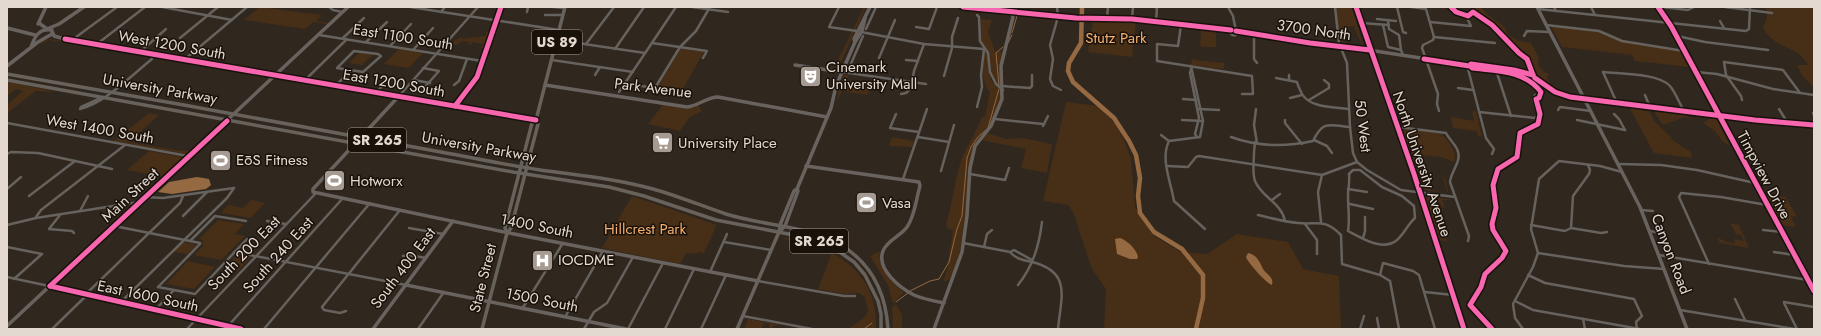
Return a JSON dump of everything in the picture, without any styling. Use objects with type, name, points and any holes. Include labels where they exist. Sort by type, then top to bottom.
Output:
[{"type":"highway","name":"North University Avenue","points":[[1356,7],[1360,23],[1398,127],[1464,329]]},
{"type":"main road","name":"State Street","points":[[507,232],[505,228],[520,167],[532,123],[536,120],[565,8]]},
{"type":"main road","name":"University Parkway","points":[[7,74],[520,167],[629,184],[728,215],[804,230],[828,238],[844,247],[861,261],[872,274],[883,295],[887,311],[888,329]]},
{"type":"main road","name":"University Parkway","points":[[7,80],[355,144],[627,191],[716,220],[821,242],[842,253],[854,262],[865,275],[875,293],[880,309],[881,329]]},
{"type":"main road","name":"State Street","points":[[482,329],[507,232],[511,228],[527,168],[538,124],[536,120]]},
{"type":"street","points":[[41,31],[38,23],[46,7]]},
{"type":"street","points":[[7,66],[84,7]]},
{"type":"street","points":[[72,40],[117,7]]},
{"type":"street","points":[[97,44],[145,7]]},
{"type":"street","points":[[162,7],[232,20]]},
{"type":"street","points":[[180,38],[218,7]]},
{"type":"street","points":[[184,60],[247,7]]},
{"type":"street","points":[[329,7],[333,10],[343,12]]},
{"type":"street","name":"Main Street","points":[[7,326],[348,7]]},
{"type":"street","points":[[412,7],[559,30]]},
{"type":"street","points":[[441,12],[445,7]]},
{"type":"street","name":"South 200 East","points":[[187,329],[286,224],[355,144],[478,7]]},
{"type":"street","points":[[455,106],[472,85],[483,61],[501,7]]},
{"type":"street","points":[[527,12],[528,7]]},
{"type":"street","points":[[553,7],[565,8]]},
{"type":"street","points":[[586,44],[614,7]]},
{"type":"street","points":[[615,49],[644,7]]},
{"type":"street","points":[[619,92],[676,7]]},
{"type":"street","points":[[692,7],[710,8],[728,12]]},
{"type":"street","points":[[839,7],[829,27],[924,44],[984,49]]},
{"type":"street","points":[[866,29],[865,18],[870,7]]},
{"type":"street","points":[[779,232],[785,226],[798,191],[797,189],[827,116],[841,72],[859,32],[873,14],[876,7]]},
{"type":"street","points":[[916,27],[929,29],[937,7]]},
{"type":"street","name":"3700 North","points":[[963,7],[1058,17],[1132,19],[1370,50],[1528,75],[1539,80],[1560,94],[1585,99],[1814,125]]},
{"type":"street","points":[[934,329],[962,252],[962,243],[968,216],[970,174],[976,143],[990,128],[1002,99],[1002,64],[1013,17],[1013,12],[1010,7]]},
{"type":"street","points":[[1057,7],[1058,17],[1050,45],[1053,59],[1050,79],[1053,86],[1061,90]]},
{"type":"street","points":[[1107,19],[1108,7]]},
{"type":"street","points":[[1132,19],[1133,7]]},
{"type":"street","points":[[1155,7],[1156,22]]},
{"type":"street","points":[[1228,7],[1234,16],[1236,32]]},
{"type":"street","name":"50 West","points":[[1334,7],[1336,32],[1342,54],[1347,63],[1348,109],[1353,153],[1357,162],[1381,179],[1401,190],[1455,197]]},
{"type":"street","points":[[1397,7],[1403,32],[1406,33]]},
{"type":"street","points":[[1411,7],[1426,10],[1434,37]]},
{"type":"street","points":[[1554,7],[1556,11]]},
{"type":"street","points":[[1591,7],[1595,16]]},
{"type":"street","name":"Timpview Drive","points":[[1658,7],[1696,72],[1814,291]]},
{"type":"street","points":[[1662,7],[1686,10],[1694,7]]},
{"type":"street","points":[[1725,7],[1750,9],[1766,14],[1772,13]]},
{"type":"street","points":[[655,88],[680,47],[696,31],[710,8]]},
{"type":"street","points":[[1538,8],[1595,16],[1746,31],[1749,29],[1750,9]]},
{"type":"street","name":"Canyon Road","points":[[1538,8],[1641,209],[1687,329]]},
{"type":"street","points":[[867,13],[873,14]]},
{"type":"street","points":[[545,15],[563,15]]},
{"type":"street","points":[[977,15],[979,17],[980,40],[984,49],[989,55],[988,67],[996,84],[1003,88],[1031,87],[1032,75]]},
{"type":"street","points":[[342,38],[364,18]]},
{"type":"street","points":[[944,76],[952,46],[952,37],[958,18]]},
{"type":"street","points":[[1377,18],[1396,21]]},
{"type":"street","points":[[1430,22],[1471,26],[1467,18]]},
{"type":"street","points":[[31,47],[34,36],[41,31],[66,20]]},
{"type":"street","points":[[879,58],[895,20]]},
{"type":"street","points":[[1388,20],[1390,30],[1398,35],[1403,55]]},
{"type":"street","points":[[1720,21],[1724,28]]},
{"type":"street","points":[[366,42],[387,22]]},
{"type":"street","name":"West 1200 South","points":[[38,23],[47,29],[52,30],[54,36],[65,39]]},
{"type":"street","points":[[1360,23],[1389,25]]},
{"type":"street","points":[[390,46],[411,24]]},
{"type":"street","points":[[1181,25],[1178,46],[1158,44],[1157,61],[1191,68],[1252,76],[1253,93],[1251,95],[1242,94]]},
{"type":"street","points":[[1231,31],[1234,25]]},
{"type":"street","points":[[1383,25],[1388,47],[1401,50]]},
{"type":"street","points":[[1546,25],[1598,31],[1622,41],[1684,51]]},
{"type":"street","points":[[7,28],[24,31],[41,31]]},
{"type":"street","points":[[413,50],[434,28]]},
{"type":"street","points":[[140,52],[166,29]]},
{"type":"street","name":"West 1200 South","points":[[24,31],[34,36],[44,38],[72,40],[276,75]]},
{"type":"street","points":[[1524,36],[1527,31],[1550,32]]},
{"type":"street","name":"East 1100 South","points":[[319,35],[483,61]]},
{"type":"street","points":[[1254,35],[1254,59],[1257,63]]},
{"type":"street","points":[[850,66],[863,36]]},
{"type":"street","points":[[1676,36],[1694,40],[1768,50]]},
{"type":"street","points":[[1434,37],[1487,44],[1495,43]]},
{"type":"street","points":[[1434,37],[1433,40],[1422,46],[1424,59],[1434,79],[1438,94],[1437,104],[1439,111]]},
{"type":"street","points":[[305,80],[347,39]]},
{"type":"street","points":[[557,40],[645,53]]},
{"type":"street","points":[[652,43],[707,51],[703,58]]},
{"type":"street","points":[[901,94],[910,90],[913,82],[914,71],[924,44]]},
{"type":"street","points":[[852,48],[858,49]]},
{"type":"street","points":[[977,107],[982,87],[981,75],[984,49]]},
{"type":"street","points":[[336,85],[351,70],[364,71],[381,55],[353,51],[337,67],[351,70]]},
{"type":"street","points":[[103,97],[81,107],[80,109],[84,110],[103,97],[152,59]]},
{"type":"street","points":[[454,85],[458,81],[467,59]]},
{"type":"street","points":[[552,60],[633,72]]},
{"type":"street","points":[[906,60],[918,61]]},
{"type":"street","points":[[846,61],[852,62]]},
{"type":"street","points":[[1742,100],[1726,73],[1724,62],[1782,69],[1800,93]]},
{"type":"street","points":[[795,65],[926,84]]},
{"type":"street","points":[[1467,66],[1486,138],[1494,149],[1492,154]]},
{"type":"street","points":[[595,75],[600,67]]},
{"type":"street","points":[[423,68],[437,70],[438,73],[424,88]]},
{"type":"street","points":[[1160,135],[1169,141],[1200,137],[1203,121],[1199,109],[1191,68]]},
{"type":"street","points":[[1496,70],[1511,116]]},
{"type":"street","points":[[1617,103],[1603,72],[1654,78],[1665,81],[1672,88],[1684,111]]},
{"type":"street","points":[[1696,72],[1728,77],[1773,89],[1814,95]]},
{"type":"street","name":"East 1200 South","points":[[276,75],[536,120]]},
{"type":"street","points":[[1289,75],[1289,80]]},
{"type":"street","points":[[1276,78],[1298,83],[1302,95],[1319,105],[1348,109]]},
{"type":"street","points":[[413,80],[430,83]]},
{"type":"street","points":[[1309,100],[1329,88],[1329,84],[1324,80]]},
{"type":"street","points":[[377,92],[384,84]]},
{"type":"street","name":"Park Avenue","points":[[546,84],[690,107],[709,98],[718,97],[773,108],[827,116]]},
{"type":"street","points":[[625,84],[659,89]]},
{"type":"street","points":[[1458,88],[1473,90]]},
{"type":"street","points":[[1290,98],[1302,95]]},
{"type":"street","points":[[1479,112],[1532,118],[1537,116],[1533,99],[1535,95]]},
{"type":"street","points":[[1645,95],[1650,107]]},
{"type":"street","points":[[1183,99],[1197,100]]},
{"type":"street","points":[[1558,110],[1566,107],[1592,112]]},
{"type":"street","points":[[903,179],[927,109]]},
{"type":"street","points":[[1199,109],[1218,110]]},
{"type":"street","points":[[1197,137],[1195,134],[1199,109]]},
{"type":"street","points":[[1256,109],[1254,125],[1256,142],[1253,165],[1256,182],[1263,192],[1282,210],[1285,221]]},
{"type":"street","points":[[1779,109],[1787,122]]},
{"type":"street","points":[[896,114],[890,128],[919,132]]},
{"type":"street","points":[[1578,120],[1625,130],[1619,119],[1614,114]]},
{"type":"street","points":[[995,119],[1014,122],[1024,120],[1043,125],[1048,116]]},
{"type":"street","points":[[1182,120],[1203,121]]},
{"type":"street","points":[[1285,120],[1285,123],[1302,144]]},
{"type":"street","name":"West 1400 South","points":[[7,123],[188,156]]},
{"type":"street","points":[[941,171],[954,125]]},
{"type":"street","points":[[1314,140],[1318,130],[1322,126],[1331,125],[1350,127]]},
{"type":"street","points":[[1398,127],[1446,133],[1456,148],[1459,158],[1450,178],[1469,236],[1468,241]]},
{"type":"street","points":[[1231,137],[1281,145],[1302,144],[1314,140],[1327,146],[1332,153]]},
{"type":"street","points":[[918,138],[949,142]]},
{"type":"street","points":[[1169,141],[1167,145],[1167,166],[1176,204],[1205,229]]},
{"type":"street","points":[[36,218],[41,210],[81,177],[99,166],[125,145]]},
{"type":"street","points":[[7,154],[10,152],[38,153],[112,169]]},
{"type":"street","points":[[1167,166],[1189,167],[1193,164],[1196,157],[1199,156],[1322,175],[1357,162]]},
{"type":"street","points":[[29,196],[76,161]]},
{"type":"street","points":[[1522,329],[1513,313],[1514,301],[1528,276],[1538,252],[1531,226],[1537,182],[1541,176],[1558,161],[1588,165],[1623,173]]},
{"type":"street","points":[[1618,164],[1661,165],[1697,170],[1755,183]]},
{"type":"street","points":[[1571,228],[1573,196],[1590,170],[1588,165]]},
{"type":"street","points":[[806,166],[916,181],[920,186],[908,226],[886,246],[882,257],[883,264],[889,273],[906,291],[944,303]]},
{"type":"street","points":[[970,174],[1005,180],[1009,168]]},
{"type":"street","points":[[1353,170],[1360,170],[1377,184],[1402,196],[1411,203],[1416,211],[1415,218],[1408,223],[1398,240],[1392,244],[1381,245],[1363,238],[1348,231],[1350,204],[1348,189],[1350,181],[1349,174],[1353,170]]},
{"type":"street","points":[[1321,222],[1318,192],[1322,175]]},
{"type":"street","points":[[7,189],[22,177]]},
{"type":"street","points":[[1377,184],[1381,179]]},
{"type":"street","points":[[121,302],[182,240],[227,198],[234,188],[164,198],[145,196]]},
{"type":"street","points":[[737,329],[779,232],[780,225],[794,191],[797,189]]},
{"type":"street","points":[[1348,189],[1367,192]]},
{"type":"street","points":[[183,216],[207,192]]},
{"type":"street","name":"1400 South","points":[[314,192],[507,232],[758,281]]},
{"type":"street","points":[[1709,264],[1686,215],[1679,197],[1681,193],[1721,197],[1767,205]]},
{"type":"street","points":[[1272,200],[1280,194]]},
{"type":"street","points":[[80,211],[88,196]]},
{"type":"street","points":[[52,329],[180,203],[183,196]]},
{"type":"street","name":"South 240 East","points":[[228,326],[344,198]]},
{"type":"street","points":[[7,225],[36,218],[140,202]]},
{"type":"street","points":[[264,329],[370,203]]},
{"type":"street","points":[[1350,204],[1373,209]]},
{"type":"street","points":[[1641,209],[1653,211]]},
{"type":"street","points":[[346,312],[340,313],[324,310],[322,308],[400,210]]},
{"type":"street","points":[[60,214],[49,230],[72,231],[74,233]]},
{"type":"street","points":[[1258,215],[1305,224],[1321,222],[1340,233],[1342,264],[1380,275],[1389,280],[1392,288],[1399,329]]},
{"type":"street","points":[[190,242],[215,216],[246,222]]},
{"type":"street","points":[[1363,238],[1365,231],[1365,217]]},
{"type":"street","points":[[267,221],[286,224]]},
{"type":"street","name":"South 400 East","points":[[373,329],[453,221]]},
{"type":"street","points":[[1018,285],[1033,261],[1038,248],[1042,222]]},
{"type":"street","points":[[1305,224],[1317,240],[1317,254]]},
{"type":"street","points":[[114,226],[200,244],[158,286],[195,294],[247,239]]},
{"type":"street","points":[[1531,226],[1565,231],[1571,228],[1601,233],[1607,232]]},
{"type":"street","points":[[409,228],[443,234]]},
{"type":"street","points":[[984,247],[987,234],[992,230]]},
{"type":"street","points":[[1763,230],[1782,232]]},
{"type":"street","points":[[1649,231],[1660,233]]},
{"type":"street","points":[[710,272],[728,234]]},
{"type":"street","points":[[724,242],[771,250]]},
{"type":"street","points":[[522,309],[563,243]]},
{"type":"street","points":[[962,243],[1010,252],[1014,250],[1052,270],[1059,278],[1061,289],[1058,329]]},
{"type":"street","points":[[7,247],[42,254],[14,279]]},
{"type":"street","points":[[565,317],[603,251]]},
{"type":"street","points":[[234,252],[406,285]]},
{"type":"street","points":[[1010,252],[1015,257],[1033,261]]},
{"type":"street","points":[[1538,252],[1624,266],[1664,269]]},
{"type":"street","points":[[1774,252],[1794,255]]},
{"type":"street","points":[[403,256],[409,255],[426,258]]},
{"type":"street","points":[[1658,255],[1814,281]]},
{"type":"street","points":[[584,329],[594,312],[607,303],[633,257]]},
{"type":"street","points":[[627,329],[663,263]]},
{"type":"street","points":[[1380,275],[1383,263],[1416,272],[1421,278],[1435,329]]},
{"type":"street","points":[[665,329],[694,269]]},
{"type":"street","points":[[701,329],[726,275]]},
{"type":"street","points":[[1514,301],[1533,310],[1638,329],[1636,322],[1642,316],[1636,300],[1634,299],[1545,283],[1528,276]]},
{"type":"street","points":[[7,278],[50,286]]},
{"type":"street","points":[[758,281],[844,296],[855,296]]},
{"type":"street","name":"1500 South","points":[[406,285],[627,329]]},
{"type":"street","name":"East 1600 South","points":[[50,286],[242,329]]},
{"type":"street","points":[[155,310],[174,290]]},
{"type":"street","points":[[418,329],[444,292]]},
{"type":"street","points":[[1425,292],[1453,295]]},
{"type":"street","points":[[1735,299],[1745,321]]},
{"type":"street","points":[[1796,329],[1784,302],[1814,307]]},
{"type":"street","points":[[1679,310],[1796,329]]},
{"type":"street","points":[[742,316],[812,329]]},
{"type":"street","points":[[1360,329],[1364,316]]},
{"type":"street","points":[[1377,318],[1379,329]]},
{"type":"street","points":[[1583,319],[1585,329]]},
{"type":"green space","points":[[260,7],[322,15],[316,21],[329,23],[313,22],[305,29],[244,20]]},
{"type":"green space","points":[[864,7],[866,7],[838,69],[834,68]]},
{"type":"green space","points":[[1336,7],[1352,7],[1363,46],[1354,26],[1344,28],[1345,45],[1342,41],[1337,27]]},
{"type":"green space","points":[[1468,7],[1481,7],[1488,15],[1505,27],[1508,35],[1519,41],[1531,43],[1538,56],[1539,66],[1545,73],[1548,73],[1549,76],[1546,76],[1551,85],[1546,84],[1531,74],[1500,68],[1523,70],[1528,68],[1519,54],[1505,39],[1476,14],[1476,11]]},
{"type":"green space","points":[[1766,7],[1810,7],[1814,10],[1814,88],[1802,75],[1797,65],[1808,65],[1803,58],[1770,38],[1766,33],[1763,27],[1767,18]]},
{"type":"green space","points":[[981,19],[992,20],[988,32],[995,51],[1002,52],[1000,86],[998,86],[992,76],[988,51],[981,43]]},
{"type":"green space","name":"Stutz Park","points":[[1093,21],[1136,21],[1132,57],[1088,52]]},
{"type":"green space","points":[[1551,26],[1599,31],[1616,39],[1680,50],[1689,67],[1635,61],[1632,55],[1562,47]]},
{"type":"green space","points":[[1201,30],[1219,32],[1216,32],[1216,47],[1202,47],[1200,45]]},
{"type":"green space","points":[[490,31],[484,48],[480,48],[483,44],[473,42],[470,45],[467,45],[470,42],[462,41],[457,45],[451,44],[462,36],[461,39],[486,36],[486,32]]},
{"type":"green space","points":[[50,39],[269,77],[49,40],[42,44],[39,43]]},
{"type":"green space","points":[[681,48],[704,52],[681,92],[657,88]]},
{"type":"green space","points":[[399,49],[423,53],[409,68],[384,64]]},
{"type":"green space","points":[[984,51],[987,53],[990,78],[992,82],[1001,90],[1000,99],[995,117],[976,144],[973,151],[968,199],[958,259],[953,273],[947,281],[943,281],[947,271],[953,230],[948,229],[946,224],[958,172],[962,158],[982,117],[985,117],[990,92],[983,78]]},
{"type":"green space","points":[[359,53],[373,55],[362,65],[349,63]]},
{"type":"green space","points":[[1192,59],[1224,63],[1224,69],[1191,65]]},
{"type":"green space","points":[[844,75],[849,75],[847,80],[871,83],[867,95],[842,91],[837,100]]},
{"type":"green space","points":[[7,82],[54,92],[36,91],[7,113],[7,105],[23,91],[16,89],[8,95],[9,96],[7,98]]},
{"type":"green space","points":[[1066,102],[1099,106],[1119,128],[1131,158],[1135,207],[1154,236],[1181,252],[1207,254],[1237,234],[1288,242],[1303,269],[1339,276],[1341,329],[1104,329],[1106,289],[1092,269],[1073,212],[1068,205],[1043,201]]},
{"type":"green space","points":[[663,105],[686,108],[698,105],[702,111],[689,118],[680,131],[648,124]]},
{"type":"green space","points":[[1629,107],[1648,109],[1655,122],[1672,138],[1671,139],[1691,152],[1692,158],[1654,153]]},
{"type":"green space","points":[[1653,110],[1683,113],[1694,122],[1685,117],[1663,125]]},
{"type":"green space","points":[[1472,111],[1476,111],[1482,137],[1478,136],[1477,131],[1453,128],[1451,117],[1474,121]]},
{"type":"green space","points":[[149,113],[159,115],[129,142],[181,151],[190,150],[185,154],[114,141]]},
{"type":"green space","points":[[1712,117],[1716,118],[1730,146],[1722,141],[1715,131],[1703,123]]},
{"type":"green space","points":[[1406,129],[1441,134],[1452,147],[1455,154],[1454,162],[1441,157],[1419,155],[1431,190],[1446,192],[1428,191],[1422,187],[1403,131]]},
{"type":"green space","points":[[987,133],[1006,139],[1023,138],[1052,144],[1047,173],[1021,168],[1026,149],[981,140]]},
{"type":"green space","points":[[892,137],[914,141],[912,147],[889,146]]},
{"type":"green space","points":[[149,151],[184,157],[163,177],[127,170]]},
{"type":"green space","points":[[1443,177],[1445,178],[1447,192]]},
{"type":"green space","points":[[1764,194],[1786,197],[1797,217],[1791,216],[1796,227],[1781,225]]},
{"type":"green space","name":"Hillcrest Park","points":[[632,196],[717,225],[704,253],[686,253],[680,264],[602,248]]},
{"type":"green space","points":[[1429,197],[1453,200],[1442,200],[1445,208],[1442,207],[1440,202],[1435,202],[1447,241],[1449,242],[1440,240],[1426,199]]},
{"type":"green space","points":[[251,200],[265,203],[251,218],[221,213],[228,205],[243,208]]},
{"type":"green space","points":[[218,220],[244,224],[235,234],[245,236],[221,260],[194,255],[204,245],[201,244],[203,240],[199,239]]},
{"type":"green space","points":[[1730,223],[1739,225],[1749,248],[1720,243],[1717,238],[1724,240],[1725,242],[1735,243],[1734,239],[1744,241],[1741,235],[1736,234]]},
{"type":"green space","points":[[780,237],[817,246],[834,254],[848,264],[860,276],[869,291],[875,308],[876,329],[848,329],[864,318],[868,311],[865,297],[859,293],[843,294],[818,289],[831,255]]},
{"type":"green space","points":[[183,242],[197,245],[188,254],[173,252]]},
{"type":"green space","points":[[880,251],[883,269],[890,279],[904,292],[893,304],[888,285],[870,256]]},
{"type":"green space","points":[[237,255],[251,257],[238,271],[224,268]]},
{"type":"green space","points":[[188,261],[215,267],[194,289],[166,284]]},
{"type":"green space","points":[[896,304],[902,315],[902,329],[893,329],[892,307]]},
{"type":"green space","points":[[748,319],[781,325],[769,328],[770,324],[764,323],[761,329],[744,329]]},
{"type":"shaded area","points":[[197,177],[209,179],[211,185],[206,189],[172,194],[158,192],[169,182]]},
{"type":"shaded area","points":[[1120,238],[1134,248],[1138,257],[1137,259],[1130,259],[1117,254],[1115,239]]},
{"type":"shaded area","points":[[1248,253],[1253,255],[1261,264],[1263,269],[1271,278],[1272,285],[1250,264],[1246,257]]},
{"type":"waterway","points":[[1082,7],[1081,43],[1069,63],[1068,71],[1073,82],[1114,118],[1129,141],[1136,155],[1140,178],[1138,196],[1140,213],[1154,232],[1182,249],[1203,275],[1203,298],[1196,329]]},
{"type":"waterway","points":[[1012,33],[1017,16]]},
{"type":"waterway","points":[[1008,43],[1012,35]]},
{"type":"waterway","points":[[999,86],[996,53],[1003,47]]},
{"type":"waterway","points":[[910,291],[930,281],[939,279],[949,262],[957,229],[962,216],[967,158],[971,147],[978,137],[988,128],[999,89]]},
{"type":"waterway","points":[[896,302],[908,293]]},
{"type":"waterway","points":[[864,329],[872,323]]},
{"type":"cycle path","points":[[455,106],[477,77],[501,7]]},
{"type":"cycle path","points":[[963,7],[1076,18],[1132,19],[1231,30]]},
{"type":"cycle path","points":[[1356,7],[1414,174],[1464,329]]},
{"type":"cycle path","points":[[1451,7],[1456,12],[1468,16],[1473,12],[1487,21],[1527,59],[1533,75]]},
{"type":"cycle path","points":[[1658,7],[1671,26],[1814,291]]},
{"type":"cycle path","points":[[1236,31],[1310,43],[1370,50]]},
{"type":"cycle path","points":[[65,39],[536,120]]},
{"type":"cycle path","points":[[1424,59],[1476,67]]},
{"type":"cycle path","points":[[1492,329],[1470,305],[1481,287],[1483,277],[1490,268],[1500,261],[1506,251],[1493,230],[1492,224],[1496,208],[1493,185],[1498,169],[1517,157],[1517,145],[1520,133],[1538,124],[1540,114],[1536,99],[1539,98],[1541,92],[1528,79],[1500,71],[1472,68],[1471,64],[1514,70],[1533,75]]},
{"type":"cycle path","points":[[1535,78],[1555,92],[1570,97],[1755,120],[1814,125]]},
{"type":"cycle path","points":[[50,286],[227,121]]},
{"type":"cycle path","points":[[50,286],[241,329]]},
{"type":"place","name":"Cinemark University Mall","points":[[811,76]]},
{"type":"place","name":"University Place","points":[[663,143]]},
{"type":"place","name":"EōS Fitness","points":[[220,160]]},
{"type":"place","name":"Hotworx","points":[[335,181]]},
{"type":"place","name":"Vasa","points":[[867,203]]},
{"type":"place","name":"IOCDME","points":[[542,260]]}]
